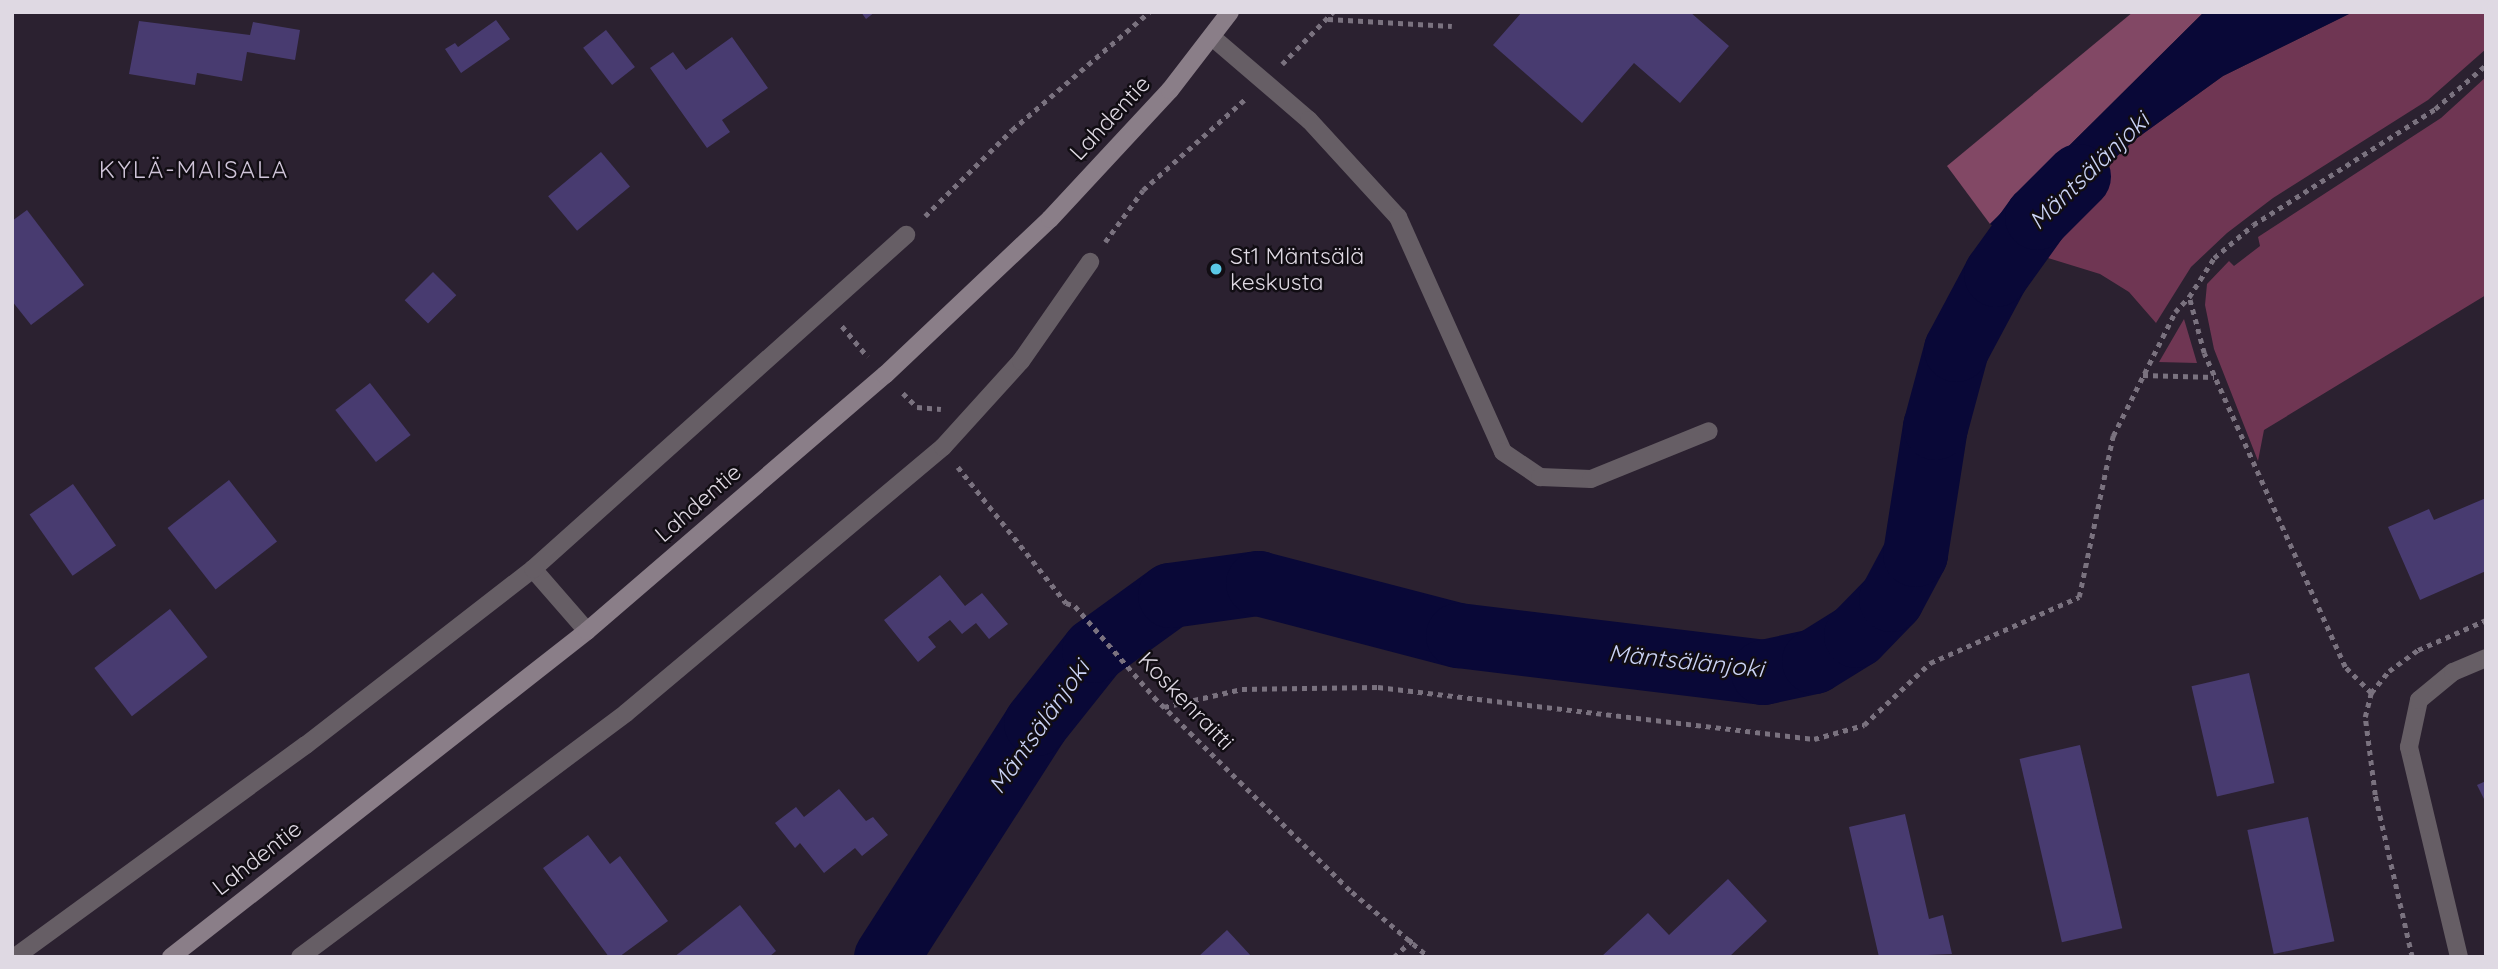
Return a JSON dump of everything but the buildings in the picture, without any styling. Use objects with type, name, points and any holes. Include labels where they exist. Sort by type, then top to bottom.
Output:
[{"type":"main road","name":"Lahdentie","points":[[171,957],[587,631],[885,375],[1050,219],[1212,37],[1230,12]]},
{"type":"main road","name":"Lahdentie","points":[[1212,37],[1244,12]]},
{"type":"street","points":[[1212,37],[1309,120],[1398,217],[1503,452],[1540,477],[1591,479],[1709,432]]},
{"type":"street","points":[[15,957],[306,745],[533,569],[906,235]]},
{"type":"street","points":[[300,957],[626,713],[943,447],[1021,361],[1090,262]]},
{"type":"street","points":[[533,569],[587,631]]},
{"type":"street","points":[[2459,957],[2409,747],[2419,700],[2453,671],[2486,658]]},
{"type":"path","points":[[906,235],[1012,130],[1149,12]]},
{"type":"path","points":[[1090,262],[1143,190],[1265,81],[1333,12]]},
{"type":"path","points":[[1327,19],[1452,26]]},
{"type":"path","points":[[1164,708],[1242,689],[1378,687],[1814,738],[1864,725],[1930,663],[2079,597],[2113,436],[2175,312],[2189,298],[2214,258],[2253,225],[2435,108],[2486,65]]},
{"type":"path","points":[[2189,298],[2214,377],[2345,667],[2371,694]]},
{"type":"path","points":[[2143,375],[2214,377]]},
{"type":"path","name":"Koskenraitti","points":[[943,447],[1066,603],[1075,606],[1164,708],[1352,892],[1413,939],[1429,957]]},
{"type":"path","points":[[1394,957],[1413,939]]},
{"type":"shaded area","points":[[2133,12],[2204,12],[1990,224],[1947,166]]},
{"type":"shaded area","points":[[2353,12],[2486,12],[2486,49],[2428,100],[2273,198],[2227,233],[2191,267],[2156,323],[2129,292],[2100,274],[2035,254],[2071,200],[2133,141],[2223,76]]},
{"type":"shaded area","points":[[2486,77],[2486,295],[2264,430],[2258,461],[2214,349],[2205,305],[2207,284],[2229,261],[2234,266],[2260,246],[2258,237],[2441,118]]},
{"type":"shaded area","points":[[2184,319],[2197,363],[2158,362],[2159,362]]},
{"type":"water","points":[[2204,12],[2353,12],[2223,76],[2133,141],[2071,200],[2035,254],[1990,224]]},
{"type":"waterway","name":"Mäntsälänjoki","points":[[886,957],[1036,723],[1094,650],[1170,595],[1258,583],[1458,635],[1763,672],[1814,661],[1856,635],[1891,599],[1915,554],[1935,427],[1956,349],[1996,274],[2037,217],[2078,176]]},
{"type":"place","name":"St1 Mäntsälä keskusta","points":[[1216,269]]},
{"type":"district","name":"KYLÄ-MAISALA","points":[[194,170]]}]
